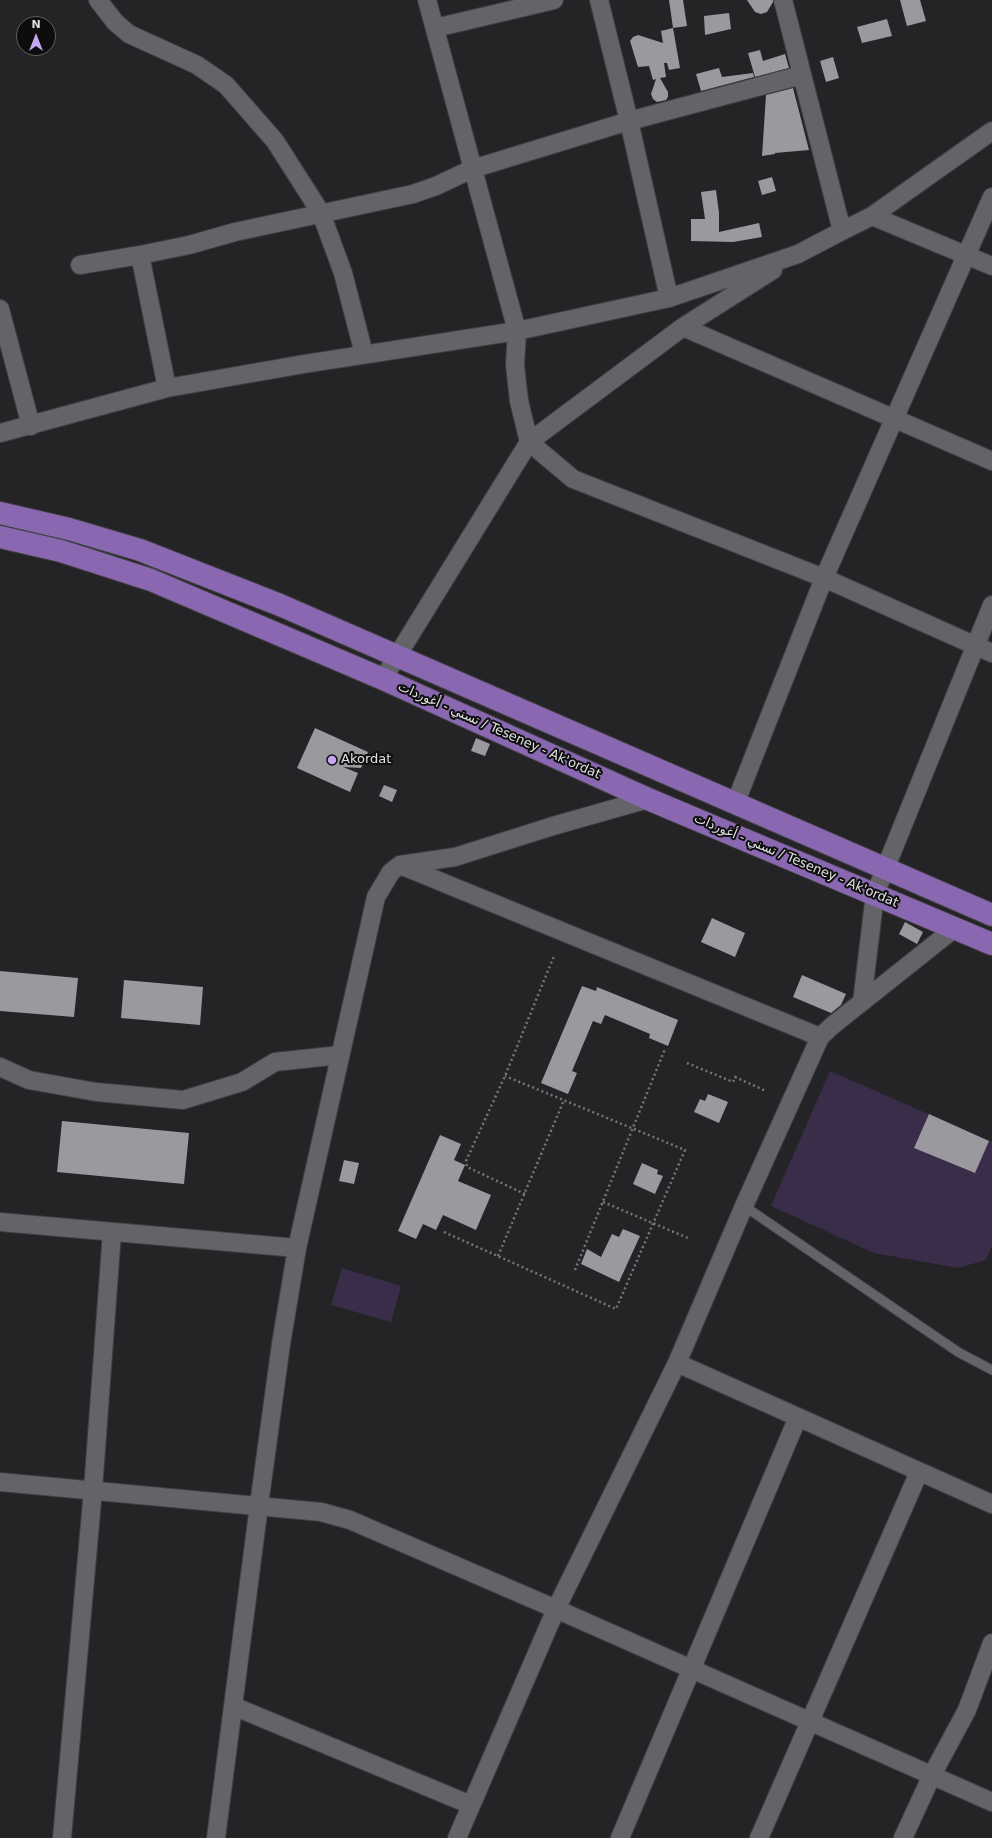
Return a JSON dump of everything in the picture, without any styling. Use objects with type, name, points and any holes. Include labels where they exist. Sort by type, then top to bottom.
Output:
[{"type":"main road","points":[[0,513],[69,529],[140,550],[280,605],[992,915]]},
{"type":"main road","name":"تسني - أغوردات / Teseney - Ak'ordat","points":[[0,537],[61,551],[151,580],[383,679],[648,799],[992,944]]},
{"type":"street","points":[[98,0],[115,22],[129,34],[197,65],[226,85],[275,141],[320,214],[344,273],[364,354]]},
{"type":"street","points":[[427,0],[517,331],[515,365],[519,401],[529,442],[574,478],[824,578],[992,653]]},
{"type":"street","points":[[435,28],[554,0]]},
{"type":"street","points":[[599,0],[629,121],[669,298]]},
{"type":"street","points":[[783,0],[842,231]]},
{"type":"street","points":[[80,265],[189,245],[234,232],[413,194],[436,186],[472,169],[629,121],[802,75]]},
{"type":"street","points":[[383,679],[529,442],[683,327],[798,254],[872,216],[992,131]]},
{"type":"street","points":[[735,804],[824,578],[965,255],[992,197]]},
{"type":"street","points":[[872,216],[992,266]]},
{"type":"street","points":[[0,433],[31,426],[167,388],[364,354],[517,331],[669,298],[798,254]]},
{"type":"street","points":[[140,255],[167,388]]},
{"type":"street","points":[[0,309],[31,426]]},
{"type":"street","points":[[683,327],[992,461]]},
{"type":"street","points":[[862,1002],[874,894],[886,868],[992,605]]},
{"type":"street","points":[[216,1838],[281,1344],[297,1248],[376,897],[388,877],[400,865],[455,857],[553,826],[648,799]]},
{"type":"street","points":[[400,865],[820,1037]]},
{"type":"street","points":[[457,1838],[556,1609],[677,1363],[744,1206],[820,1037],[955,928]]},
{"type":"street","points":[[1,1072],[29,1080],[96,1092],[183,1100],[242,1082],[275,1062],[340,1055]]},
{"type":"street","points":[[0,1222],[297,1248]]},
{"type":"street","points":[[62,1838],[93,1490],[112,1232]]},
{"type":"street","points":[[677,1363],[992,1504]]},
{"type":"street","points":[[620,1838],[798,1417]]},
{"type":"street","points":[[759,1838],[919,1472]]},
{"type":"street","points":[[0,1482],[259,1505],[321,1512],[350,1520],[556,1609],[992,1802]]},
{"type":"street","points":[[903,1838],[932,1775],[967,1710],[992,1643]]},
{"type":"street","points":[[233,1706],[471,1806]]},
{"type":"lane","points":[[744,1206],[958,1352],[992,1370]]},
{"type":"path","points":[[525,1194],[467,1166],[466,1161],[505,1076],[554,956]]},
{"type":"path","points":[[575,1270],[665,1049]]},
{"type":"path","points":[[687,1063],[733,1082],[735,1077],[766,1091]]},
{"type":"path","points":[[444,1232],[616,1309],[685,1150],[505,1076]]},
{"type":"path","points":[[498,1256],[564,1100]]},
{"type":"path","points":[[603,1202],[688,1238]]},
{"type":"shaded area","points":[[830,1071],[992,1142],[992,1246],[986,1260],[958,1268],[874,1253],[771,1206]]},
{"type":"shaded area","points":[[342,1268],[401,1286],[391,1322],[331,1305]]},
{"type":"building","points":[[669,0],[683,0],[687,26],[673,28]]},
{"type":"building","points":[[747,0],[773,0],[773,2],[767,12],[761,14],[755,12]]},
{"type":"building","points":[[900,0],[920,0],[926,21],[907,26]]},
{"type":"building","points":[[729,13],[731,29],[705,35],[704,16]]},
{"type":"building","points":[[887,19],[892,36],[862,43],[857,27]]},
{"type":"building","points":[[673,28],[680,68],[669,70],[667,63],[664,63],[666,77],[660,78],[668,92],[668,97],[666,100],[657,102],[653,99],[651,94],[656,79],[653,80],[649,66],[638,67],[630,41],[633,37],[638,35],[663,43],[661,31]]},
{"type":"building","points":[[760,50],[763,61],[785,54],[789,68],[755,77],[748,53]]},
{"type":"building","points":[[833,57],[839,78],[826,82],[820,61]]},
{"type":"building","points":[[719,68],[722,77],[753,73],[754,77],[701,91],[696,74]]},
{"type":"building","points":[[793,88],[809,150],[775,153],[762,156],[766,95]]},
{"type":"building","points":[[772,177],[776,191],[762,195],[758,181]]},
{"type":"building","points":[[716,190],[719,213],[719,232],[759,223],[762,237],[733,242],[691,241],[691,219],[705,219],[701,192]]},
{"type":"building","name":"Akordat","points":[[315,728],[368,752],[361,768],[343,767],[358,773],[350,792],[297,768]]},
{"type":"building","points":[[476,738],[490,744],[485,756],[471,751]]},
{"type":"building","points":[[384,785],[397,790],[392,802],[379,796]]},
{"type":"building","points":[[712,918],[745,933],[735,957],[701,942]]},
{"type":"building","points":[[905,922],[923,932],[917,944],[899,934]]},
{"type":"building","points":[[0,971],[78,978],[74,1017],[0,1011]]},
{"type":"building","points":[[802,975],[846,994],[841,1005],[831,1013],[793,997]]},
{"type":"building","points":[[124,980],[203,987],[200,1025],[121,1018]]},
{"type":"building","points":[[582,986],[596,991],[597,987],[678,1020],[668,1046],[649,1038],[650,1034],[605,1015],[601,1024],[593,1021],[572,1071],[577,1073],[568,1094],[541,1083]]},
{"type":"building","points":[[708,1094],[728,1102],[719,1123],[694,1112],[700,1099],[705,1101]]},
{"type":"building","points":[[929,1114],[989,1141],[975,1173],[914,1148]]},
{"type":"building","points":[[62,1121],[189,1133],[184,1184],[57,1172]]},
{"type":"building","points":[[440,1135],[461,1144],[454,1160],[465,1165],[458,1181],[491,1195],[476,1230],[443,1215],[436,1230],[423,1224],[416,1239],[398,1231]]},
{"type":"building","points":[[344,1160],[359,1163],[354,1184],[339,1181]]},
{"type":"building","points":[[642,1163],[658,1170],[657,1174],[663,1176],[655,1194],[633,1184]]},
{"type":"building","points":[[623,1229],[640,1236],[619,1282],[581,1264],[587,1249],[601,1257],[612,1234],[619,1237]]},
{"type":"place","name":"Akordat","points":[[332,760]]}]
